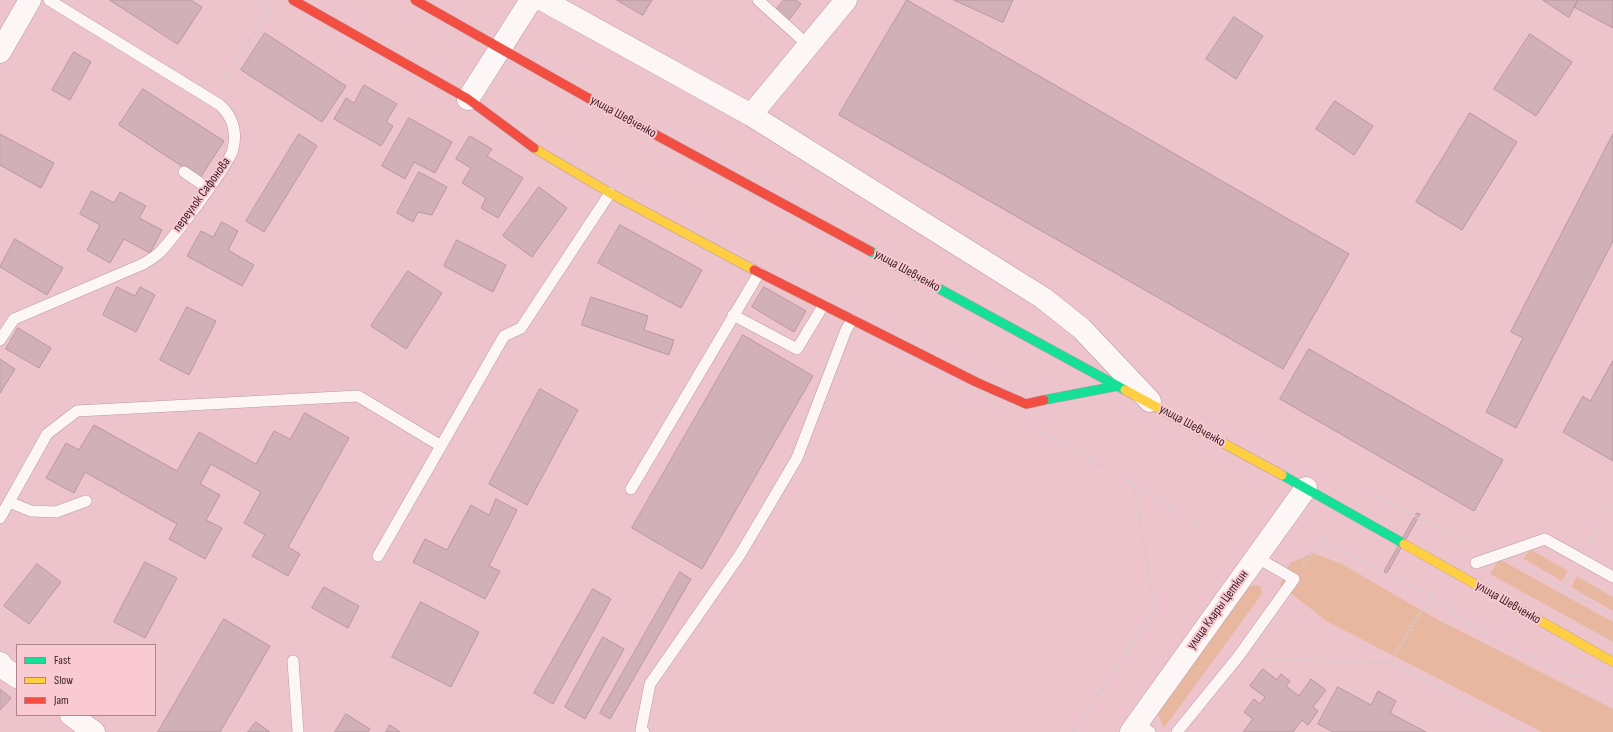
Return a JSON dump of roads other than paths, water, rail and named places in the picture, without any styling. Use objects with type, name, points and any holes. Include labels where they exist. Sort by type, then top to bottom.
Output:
[{"type":"main road","points":[[293,0],[468,99],[542,154],[610,193],[759,273],[976,382],[1026,404],[1117,386]]},
{"type":"main road","name":"улица Шевченко","points":[[415,0],[588,98],[1306,488],[1613,662]]},
{"type":"street","points":[[0,52],[30,0]]},
{"type":"street","points":[[468,99],[531,0]]},
{"type":"street","points":[[542,0],[751,116],[1043,298],[1081,328],[1155,406]]},
{"type":"street","points":[[751,116],[846,0]]},
{"type":"street","name":"улица Клары Цеткин","points":[[1139,729],[1256,557],[1306,488]]},
{"type":"street","points":[[0,663],[5,669],[16,676]]},
{"type":"street","points":[[72,716],[94,732]]},
{"type":"lane","name":"переулок Сафонова","points":[[0,340],[14,319],[143,264],[159,254],[208,189],[233,151],[235,138],[234,127],[227,111],[211,98],[49,0]]},
{"type":"lane","points":[[758,0],[808,45]]},
{"type":"lane","points":[[0,37],[18,21]]},
{"type":"lane","points":[[184,172],[208,189]]},
{"type":"lane","points":[[378,556],[504,336],[521,328],[610,193]]},
{"type":"lane","points":[[631,489],[759,273]]},
{"type":"lane","points":[[733,315],[797,349],[823,306]]},
{"type":"lane","points":[[644,732],[642,730],[650,684],[741,553],[797,458],[846,330],[852,320]]},
{"type":"lane","points":[[0,518],[47,434],[77,411],[358,396],[441,446]]},
{"type":"lane","points":[[9,502],[31,510],[56,512],[86,501]]},
{"type":"lane","points":[[1476,563],[1545,539],[1613,577]]},
{"type":"lane","points":[[1177,732],[1238,657],[1294,579],[1256,557]]},
{"type":"lane","points":[[293,661],[298,732]]}]
